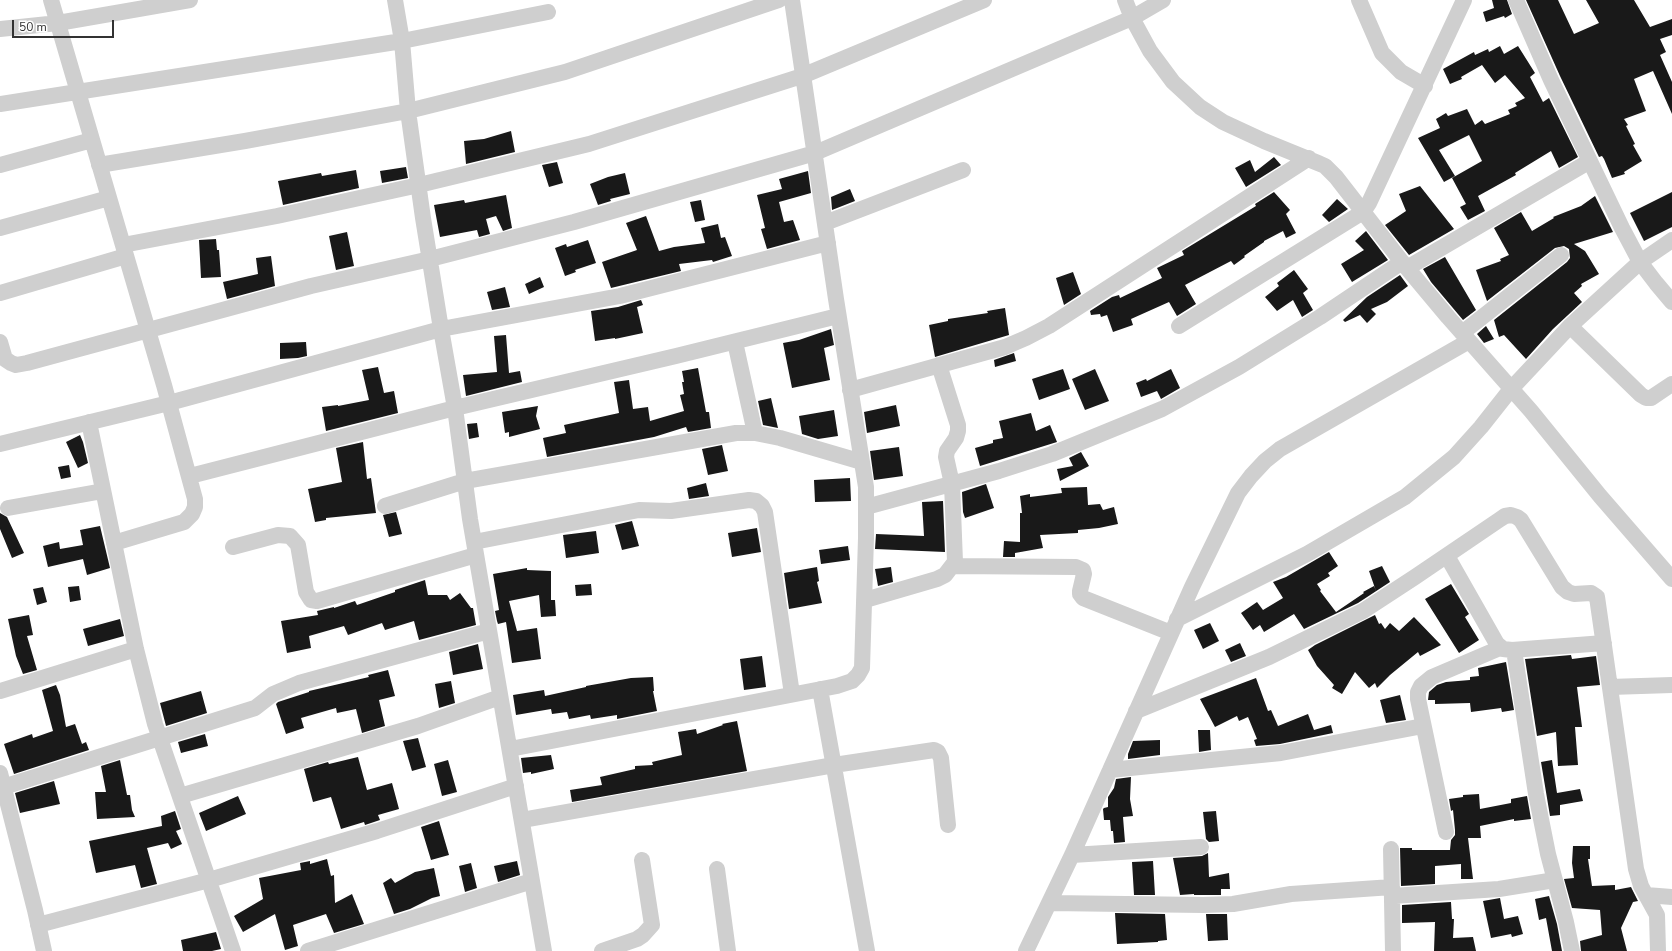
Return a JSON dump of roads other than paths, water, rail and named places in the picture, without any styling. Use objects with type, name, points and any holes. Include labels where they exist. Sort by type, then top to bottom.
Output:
[{"type":"street","points":[[51,0],[125,250],[190,476],[195,499],[195,507],[188,520],[114,543]]},
{"type":"street","points":[[0,29],[58,23],[190,0]]},
{"type":"street","points":[[395,0],[402,40],[408,111],[441,329],[455,408],[475,549],[544,951]]},
{"type":"street","points":[[100,165],[245,141],[408,111],[565,72],[779,0]]},
{"type":"street","points":[[510,750],[820,689],[852,681],[862,668],[865,600],[866,487],[838,316],[792,0]]},
{"type":"street","points":[[0,293],[125,250],[419,185],[589,144],[802,76],[984,0]]},
{"type":"street","points":[[1124,0],[1150,51],[1173,82],[1200,107],[1223,122],[1264,141],[1309,158],[1330,171],[1405,265],[1672,579]]},
{"type":"street","points":[[0,342],[5,359],[16,365],[27,363],[311,286],[430,259],[574,222],[815,153],[1132,18],[1163,0]]},
{"type":"street","points":[[1359,0],[1382,53],[1401,72],[1424,86]]},
{"type":"street","points":[[1179,326],[1363,212],[1369,203],[1464,0]]},
{"type":"street","points":[[1516,0],[1551,80],[1622,228],[1640,262],[1672,302]]},
{"type":"street","points":[[0,104],[78,93],[402,40],[548,12]]},
{"type":"street","points":[[0,165],[92,140]]},
{"type":"street","points":[[850,390],[1005,347],[1049,326],[1309,158]]},
{"type":"street","points":[[866,507],[1000,471],[1052,454],[1162,409],[1246,363],[1405,265],[1590,161]]},
{"type":"street","points":[[825,223],[963,170]]},
{"type":"street","points":[[0,228],[109,198]]},
{"type":"street","points":[[953,566],[1076,567],[1083,570],[1084,574],[1080,591],[1083,598],[1174,626],[1307,554],[1405,497],[1454,457],[1481,427],[1511,389],[1570,326],[1640,262],[1672,240]]},
{"type":"street","points":[[0,444],[169,403],[441,329],[620,296],[828,243]]},
{"type":"street","points":[[1026,951],[1072,855],[1174,626],[1238,492],[1250,476],[1264,461],[1280,449],[1466,337],[1561,255]]},
{"type":"street","points":[[190,476],[455,408],[735,342],[838,316]]},
{"type":"street","points":[[1570,326],[1641,395],[1646,398],[1651,398],[1672,384]]},
{"type":"street","points":[[735,342],[755,433]]},
{"type":"street","points":[[865,600],[937,579],[944,575],[953,566],[955,557],[952,484],[946,457],[947,451],[956,438],[958,426],[939,365]]},
{"type":"street","points":[[89,422],[136,649],[155,724],[233,951]]},
{"type":"street","points":[[385,506],[465,481],[736,433],[755,433],[780,438],[862,462]]},
{"type":"street","points":[[8,508],[103,491]]},
{"type":"street","points":[[233,547],[278,535],[290,536],[298,545],[307,594],[311,600],[317,601],[475,549],[639,510],[671,511],[749,500],[756,501],[762,506],[765,512],[792,694]]},
{"type":"street","points":[[1136,711],[1269,657],[1363,611],[1505,516],[1511,515],[1516,517],[1522,520],[1562,587],[1568,592],[1574,594],[1591,593],[1597,597],[1637,877],[1657,915],[1658,951]]},
{"type":"street","points":[[1446,556],[1496,644],[1507,649]]},
{"type":"street","points":[[44,951],[2,783],[160,738],[255,708],[273,694],[299,683],[489,631]]},
{"type":"street","points":[[1446,832],[1418,700],[1421,686],[1432,677],[1507,649],[1604,643]]},
{"type":"street","points":[[0,691],[136,649]]},
{"type":"street","points":[[1507,649],[1548,854],[1572,951]]},
{"type":"street","points":[[1610,688],[1672,685]]},
{"type":"street","points":[[820,689],[867,951]]},
{"type":"street","points":[[180,796],[418,726],[500,697]]},
{"type":"street","points":[[1110,770],[1281,753],[1423,726]]},
{"type":"street","points":[[522,820],[834,765],[935,750],[939,754],[940,758],[948,825]]},
{"type":"street","points":[[38,925],[209,880],[377,831],[516,786]]},
{"type":"street","points":[[1072,855],[1201,847]]},
{"type":"street","points":[[1391,849],[1393,951]]},
{"type":"street","points":[[602,951],[643,936],[652,925],[642,860]]},
{"type":"street","points":[[717,869],[728,951]]},
{"type":"street","points":[[1049,903],[1226,904],[1291,894],[1499,889],[1555,880]]},
{"type":"street","points":[[308,951],[532,881]]},
{"type":"street","points":[[1646,895],[1672,897]]}]
